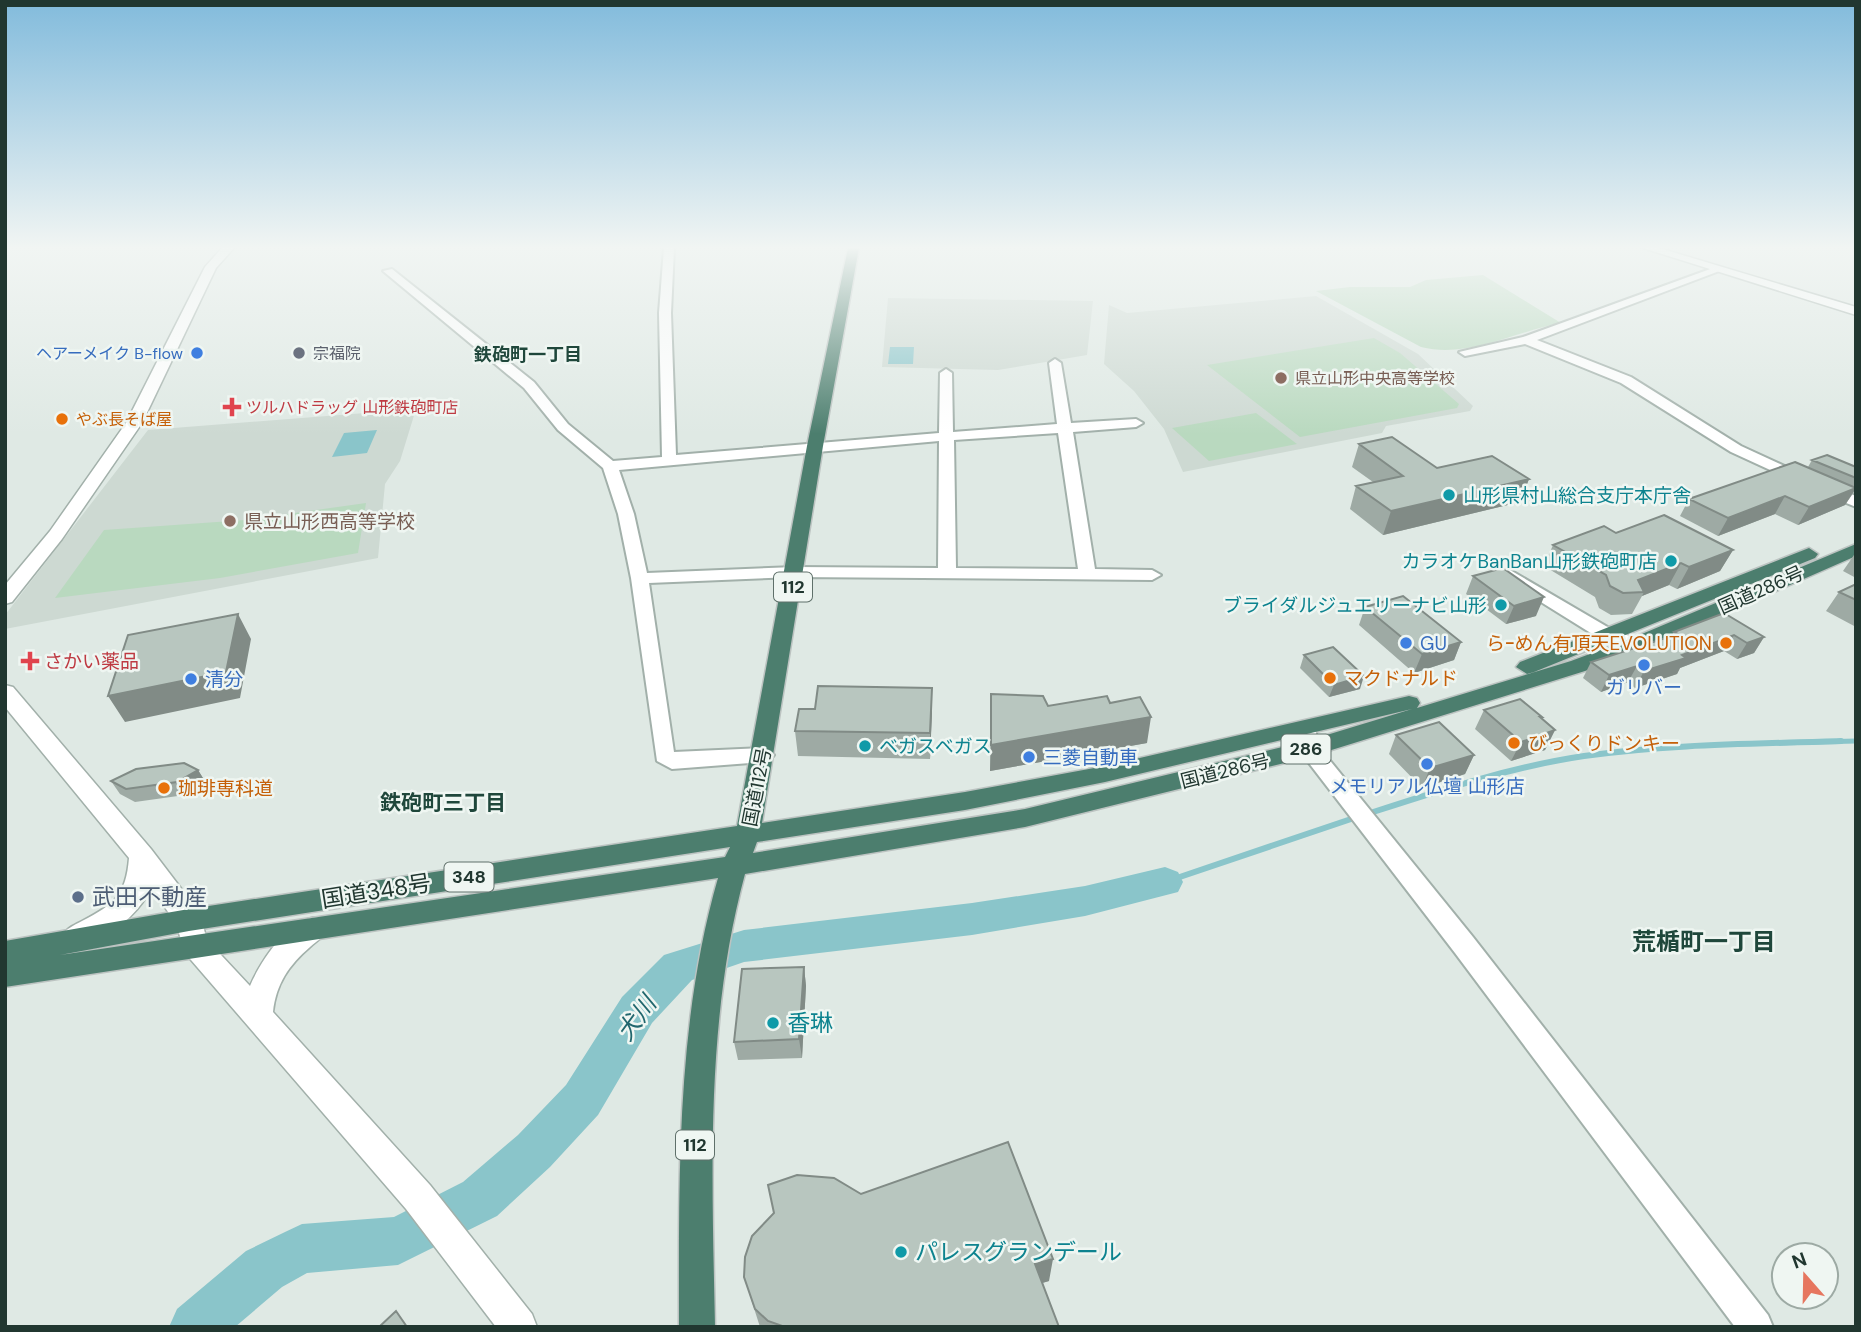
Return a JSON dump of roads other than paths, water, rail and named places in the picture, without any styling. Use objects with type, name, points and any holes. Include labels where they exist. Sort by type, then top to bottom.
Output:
[{"type":"highway","name":"国道112号","points":[[697,1327],[695,1129],[700,1040],[733,866],[748,834],[841,310]]},
{"type":"highway","name":"国道286号","points":[[733,866],[1025,818],[1149,790],[1512,672],[1609,636],[1856,534]]},
{"type":"highway","name":"国道286号","points":[[748,834],[965,801],[1308,739],[1578,666],[1637,644],[1856,549]]},
{"type":"highway","name":"国道348号","points":[[5,975],[192,932],[748,834]]},
{"type":"highway","name":"国道348号","points":[[5,953],[64,943],[192,932],[316,927],[733,866]]},
{"type":"street","points":[[5,598],[94,483],[134,423],[190,310]]},
{"type":"street","points":[[436,310],[529,385],[555,419],[610,466],[626,514],[640,578],[664,756],[672,761],[763,755]]},
{"type":"street","points":[[665,310],[669,460]]},
{"type":"street","points":[[1465,352],[1526,340],[1607,310]]},
{"type":"street","points":[[1526,340],[1626,380],[1736,449],[1856,502]]},
{"type":"street","points":[[1055,363],[1087,574]]},
{"type":"street","points":[[946,373],[947,572]]},
{"type":"street","points":[[610,466],[815,446],[1136,423]]},
{"type":"street","points":[[1504,571],[1609,636],[1637,644]]},
{"type":"street","points":[[640,578],[795,572],[1152,575]]},
{"type":"street","points":[[5,692],[142,856],[192,932],[258,1018],[337,1102],[418,1197],[519,1327]]},
{"type":"street","points":[[1308,739],[1364,816],[1756,1327]]},
{"type":"street","points":[[64,943],[103,923],[133,897],[139,887],[142,856]]},
{"type":"street","points":[[258,1018],[259,998],[271,968],[282,953],[316,927]]},
{"type":"water","points":[[890,347],[914,347],[913,364],[888,364]]},
{"type":"water","points":[[377,430],[367,453],[332,457],[344,433]]},
{"type":"waterway","points":[[1367,814],[1502,773],[1584,756],[1680,747],[1841,741]]},
{"type":"waterway","points":[[1778,743],[1856,741]]},
{"type":"waterway","points":[[1165,882],[1357,817]]},
{"type":"waterway","name":"犬川","points":[[195,1327],[264,1269],[302,1249],[398,1241],[480,1199],[534,1151],[582,1100],[637,1010],[678,967],[744,946],[972,919],[1085,901],[1165,882]]},
{"type":"place","name":"ヘアーメイク B-flow","points":[[197,353]]},
{"type":"place","name":"宗福院","points":[[299,353]]},
{"type":"place","name":"県立山形中央高等学校","points":[[1281,378]]},
{"type":"place","name":"ツルハドラッグ 山形鉄砲町店","points":[[232,407]]},
{"type":"place","name":"やぶ長そば屋","points":[[62,419]]},
{"type":"place","name":"山形県村山総合支庁本庁舎","points":[[1449,495]]},
{"type":"place","name":"県立山形西高等学校","points":[[230,521]]},
{"type":"place","name":"カラオケBanBan山形鉄砲町店","points":[[1671,561]]},
{"type":"place","name":"ブライダルジュエリーナビ山形","points":[[1501,605]]},
{"type":"place","name":"GU","points":[[1406,643]]},
{"type":"place","name":"らｰめん有頂天EVOLUTION","points":[[1726,643]]},
{"type":"place","name":"さかい薬品","points":[[30,661]]},
{"type":"place","name":"ガリバー","points":[[1644,665]]},
{"type":"place","name":"マクドナルド","points":[[1330,678]]},
{"type":"place","name":"清分","points":[[191,679]]},
{"type":"place","name":"びっくりドンキー","points":[[1514,743]]},
{"type":"place","name":"ベガスベガス","points":[[865,746]]},
{"type":"place","name":"三菱自動車","points":[[1029,757]]},
{"type":"place","name":"メモリアル仏壇 山形店","points":[[1427,764]]},
{"type":"place","name":"珈琲専科道","points":[[164,788]]},
{"type":"place","name":"武田不動産","points":[[78,897]]},
{"type":"place","name":"香琳","points":[[773,1023]]},
{"type":"place","name":"パレスグランデール","points":[[901,1252]]},
{"type":"district","name":"鉄砲町一丁目","points":[[528,355]]},
{"type":"district","name":"鉄砲町三丁目","points":[[443,803]]},
{"type":"district","name":"荒楯町一丁目","points":[[1704,941]]}]
